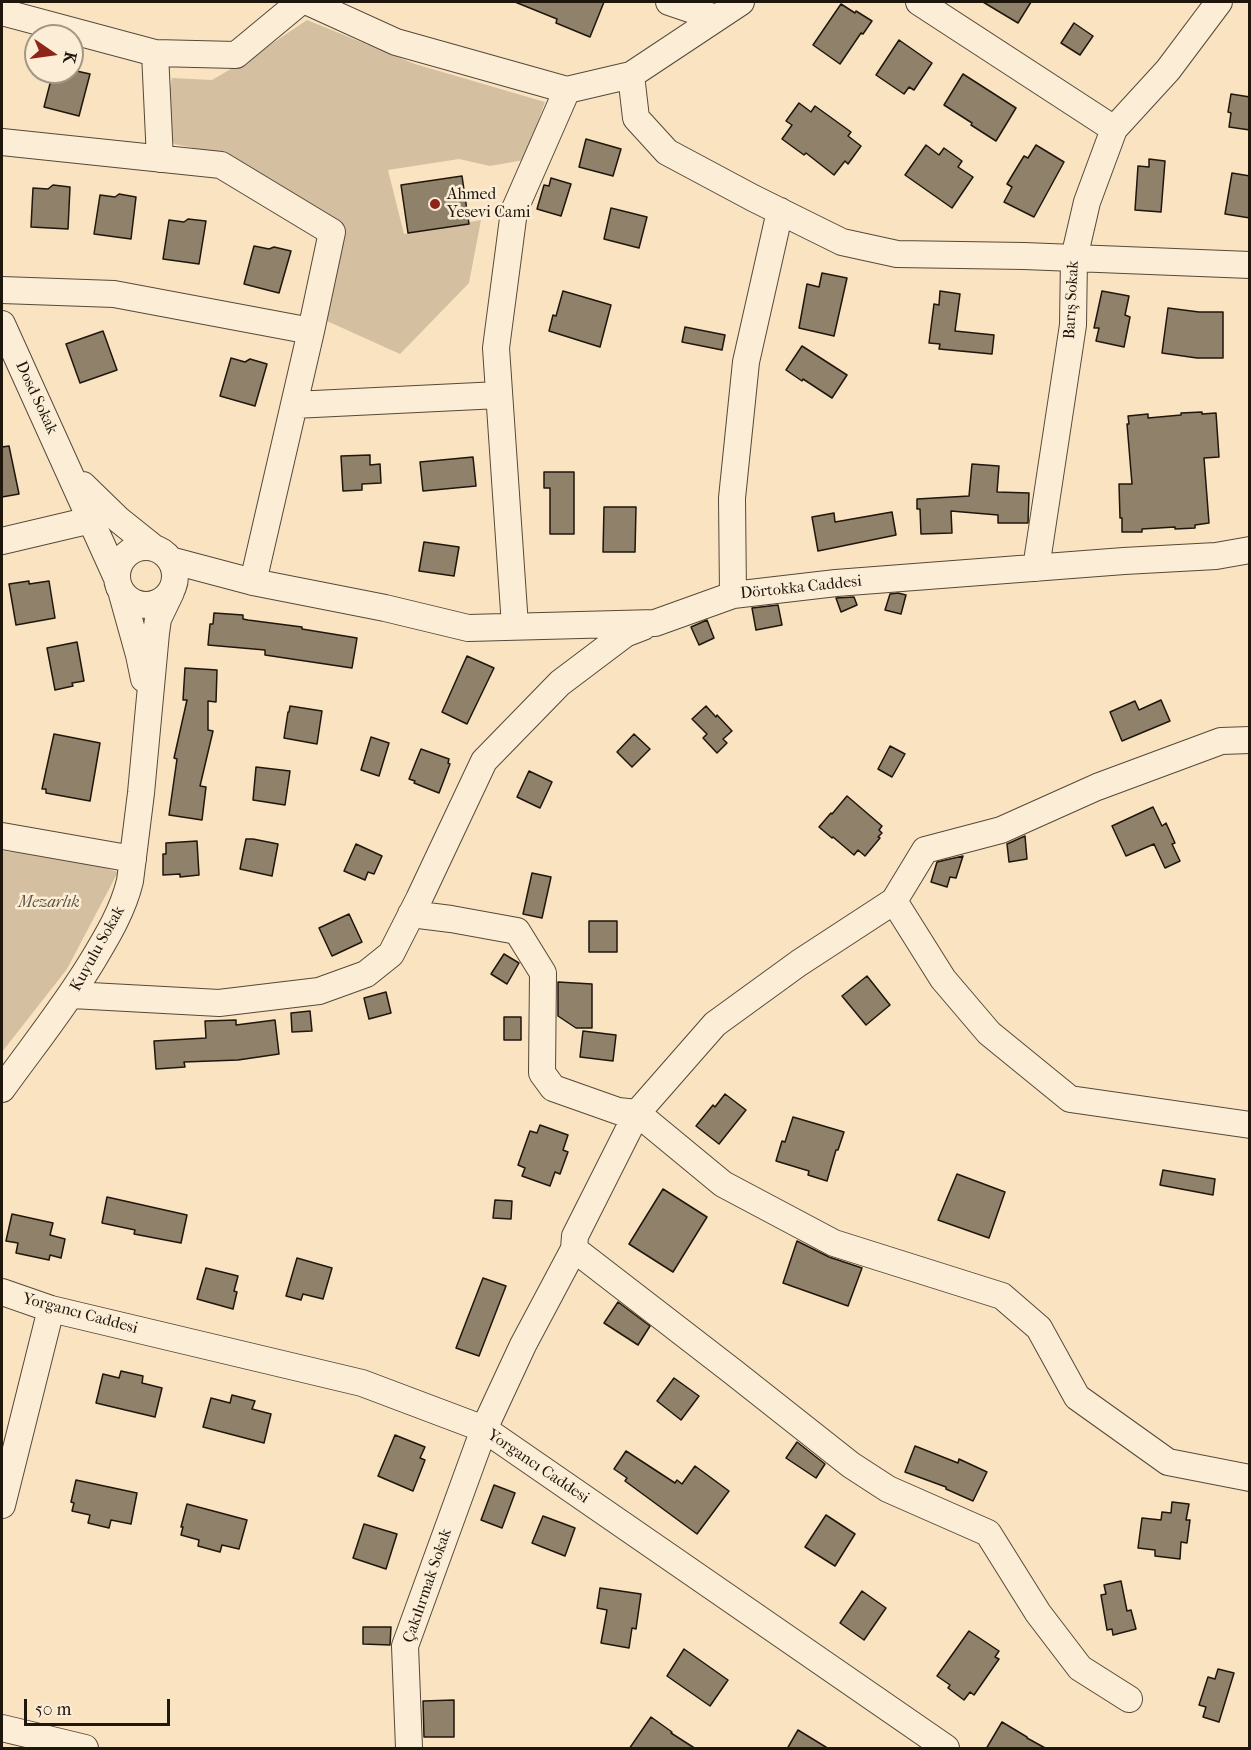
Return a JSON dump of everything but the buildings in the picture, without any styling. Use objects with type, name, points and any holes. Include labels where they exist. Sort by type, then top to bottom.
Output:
[{"type":"street","points":[[2,12],[155,53],[236,54],[300,2]]},
{"type":"street","points":[[308,2],[396,42],[567,90],[631,75],[741,2]]},
{"type":"street","points":[[669,2],[716,18]]},
{"type":"street","points":[[919,2],[1114,129]]},
{"type":"street","name":"Barış Sokak","points":[[1036,568],[1073,326],[1074,258],[1088,202],[1114,129],[1168,70],[1219,2]]},
{"type":"street","points":[[155,53],[160,159]]},
{"type":"street","points":[[631,75],[636,118],[667,153],[842,242],[897,254],[1250,265]]},
{"type":"street","points":[[515,626],[496,348],[514,211],[567,90]]},
{"type":"street","points":[[2,142],[221,165],[332,232],[253,582]]},
{"type":"street","points":[[733,595],[732,498],[746,362],[780,211]]},
{"type":"street","points":[[2,290],[114,294],[311,331]]},
{"type":"street","name":"Dosd Sokak","points":[[2,325],[92,520],[119,585]]},
{"type":"street","points":[[294,405],[500,395]]},
{"type":"street","name":"Dosd Sokak","points":[[70,472],[111,513],[162,554]]},
{"type":"street","points":[[2,541],[92,520]]},
{"type":"street","points":[[139,548],[162,554],[175,570],[171,592],[163,600],[147,606],[136,604],[119,585],[118,566],[126,554],[139,548]]},
{"type":"street","name":"Dörtokka Caddesi","points":[[162,554],[253,582],[385,608],[468,628],[655,623],[733,595],[836,583],[1216,556],[1250,550]]},
{"type":"street","name":"Dörtokka Caddesi","points":[[171,592],[207,581],[253,582]]},
{"type":"street","name":"Kuyulu Sokak","points":[[119,585],[142,669],[147,715]]},
{"type":"street","name":"Kuyulu Sokak","points":[[2,1089],[72,995],[122,908],[130,881],[133,859],[158,619],[171,592]]},
{"type":"street","points":[[72,995],[219,1003],[319,991],[366,974],[391,954],[484,761],[560,682],[625,634],[655,623]]},
{"type":"street","points":[[1250,740],[1221,741],[1097,787],[1001,830],[925,850],[894,901],[943,979],[989,1034],[1070,1099],[1250,1125]]},
{"type":"street","points":[[2,836],[133,859]]},
{"type":"street","name":"Çakılırmak Sokak","points":[[409,1749],[405,1646],[484,1430],[523,1345],[574,1250],[575,1236],[637,1113],[715,1024],[799,963],[894,901]]},
{"type":"street","points":[[411,914],[517,931],[543,973],[542,1073],[553,1088],[618,1111],[637,1113],[723,1184],[834,1243],[1002,1296],[1039,1328],[1077,1397],[1168,1462],[1250,1478]]},
{"type":"street","points":[[574,1250],[850,1465],[888,1489],[988,1533],[1038,1613],[1080,1668],[1129,1700]]},
{"type":"street","name":"Yorgancı Caddesi","points":[[2,1292],[51,1309],[362,1383],[484,1430],[946,1749]]},
{"type":"street","points":[[2,1505],[51,1309]]},
{"type":"street","points":[[2,1728],[85,1749]]},
{"type":"green space","points":[[307,20],[415,64],[545,102],[524,160],[490,166],[459,159],[388,170],[404,234],[481,220],[469,283],[400,354],[327,321],[344,233],[280,191],[233,156],[174,144],[165,120],[172,78],[212,80]]},
{"type":"green space","name":"Mezarlık","points":[[2,851],[66,856],[118,872],[67,969],[2,1052]]},
{"type":"place","name":"Ahmed Yesevi Cami","points":[[435,204]]}]
